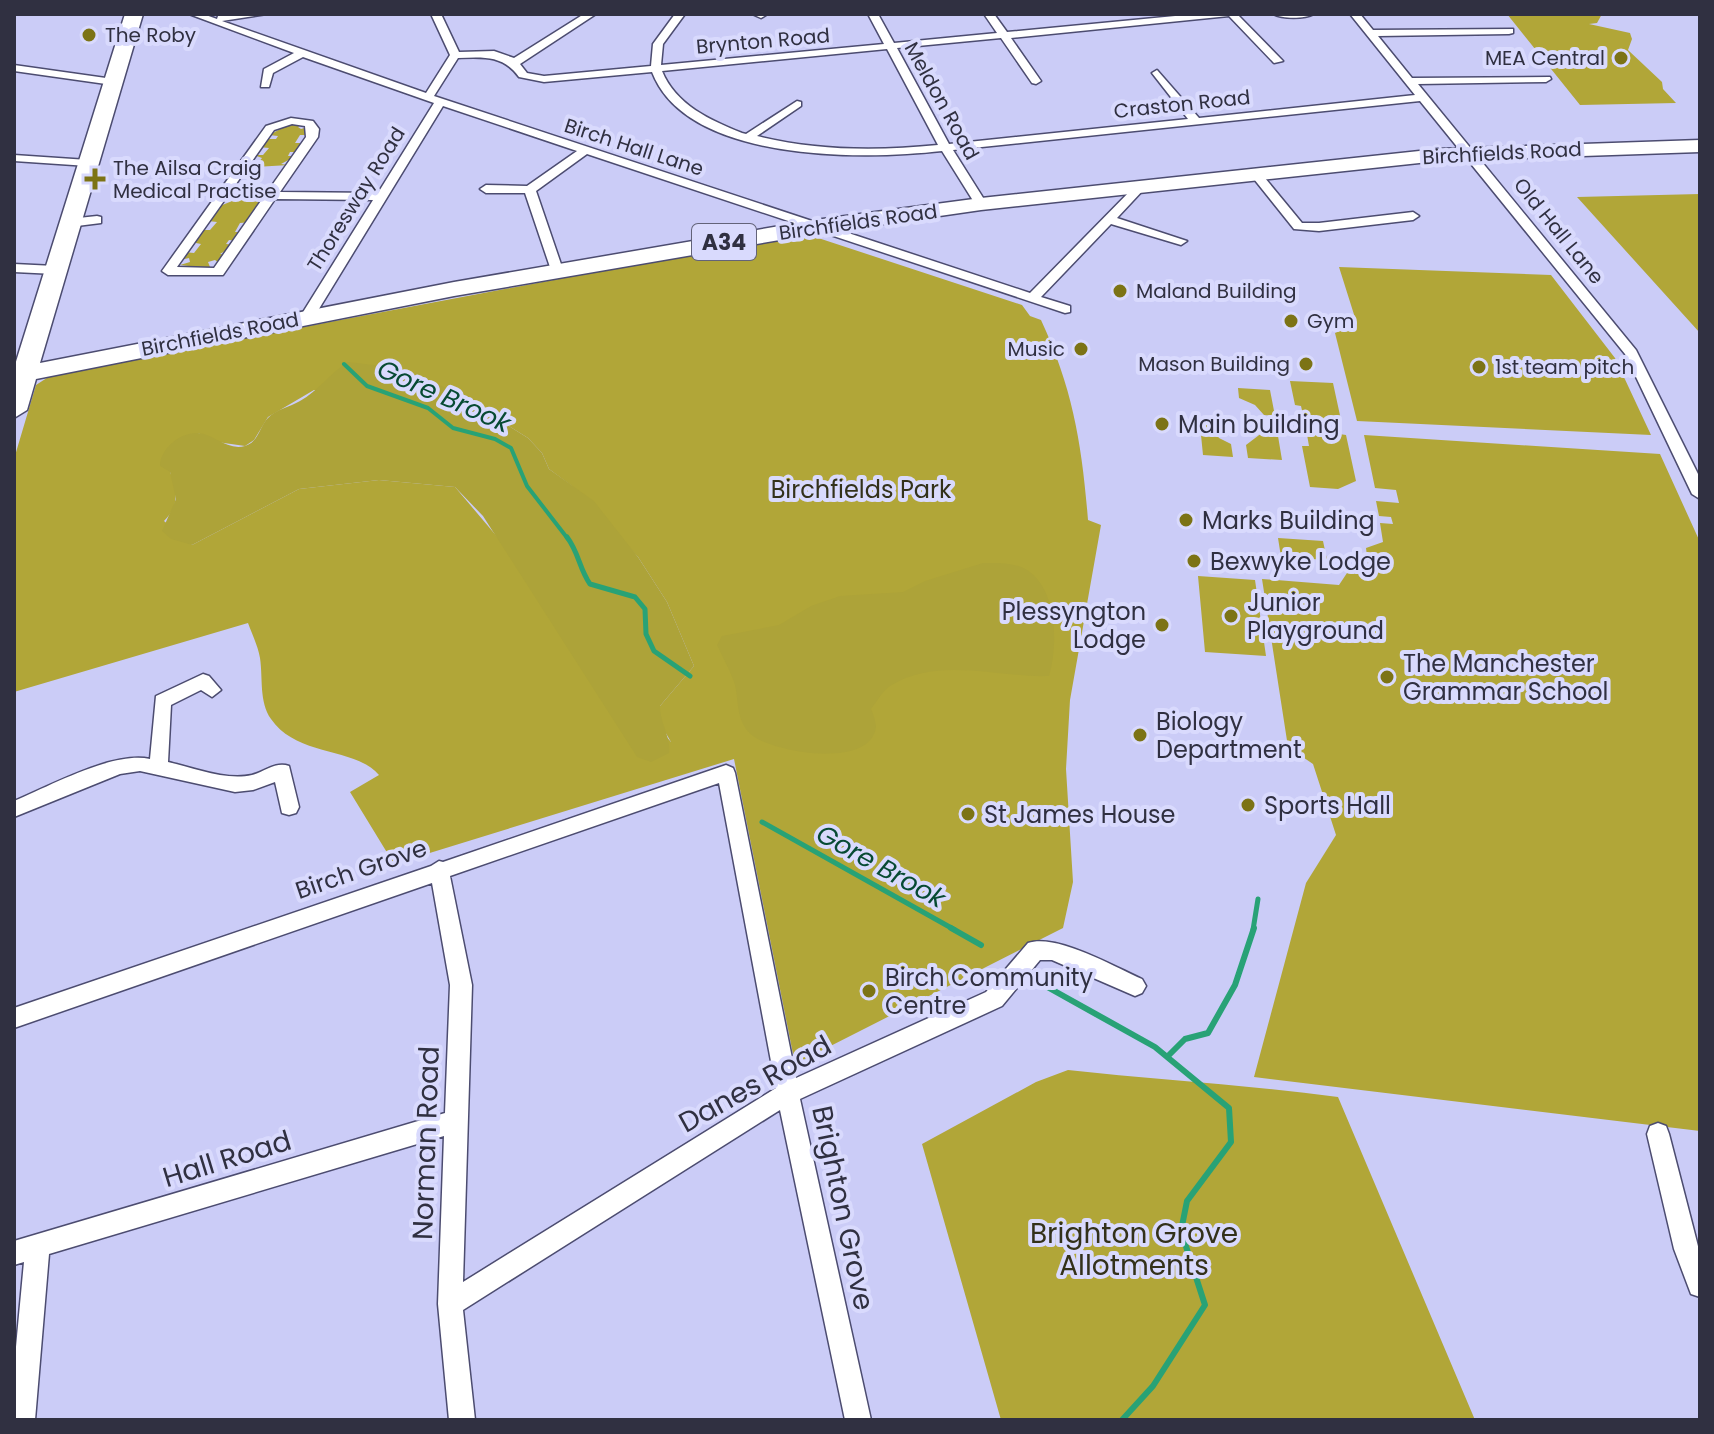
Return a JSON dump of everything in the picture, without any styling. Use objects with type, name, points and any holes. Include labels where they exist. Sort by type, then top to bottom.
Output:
[{"type":"highway","points":[[14,410],[19,374],[55,270],[134,14]]},
{"type":"highway","name":"Birchfields Road","points":[[19,374],[557,270],[815,227],[981,204],[1469,153],[1700,146]]},
{"type":"street","name":"Birch Hall Lane","points":[[194,14],[586,150],[1065,309]]},
{"type":"street","points":[[215,19],[262,14]]},
{"type":"street","points":[[436,14],[455,55]]},
{"type":"street","points":[[515,62],[591,14]]},
{"type":"street","points":[[656,69],[659,40],[680,14]]},
{"type":"street","name":"Meldon Road","points":[[873,14],[945,147],[981,204]]},
{"type":"street","points":[[989,14],[1036,81]]},
{"type":"street","points":[[1230,14],[1278,61]]},
{"type":"street","name":"Brynton Road","points":[[455,55],[498,53],[515,62],[523,75],[544,79],[1230,14]]},
{"type":"street","points":[[1278,14],[1309,14]]},
{"type":"street","name":"Old Hall Lane","points":[[1355,14],[1631,353],[1700,494]]},
{"type":"street","points":[[1371,33],[1509,31]]},
{"type":"street","points":[[265,85],[268,71],[304,52]]},
{"type":"street","name":"Thoresway Road","points":[[307,317],[435,98],[455,55]]},
{"type":"street","points":[[14,80],[19,68],[113,82]]},
{"type":"street","name":"Craston Road","points":[[656,69],[662,83],[684,106],[709,122],[749,137],[831,151],[879,153],[1423,97]]},
{"type":"street","points":[[1157,73],[1195,120]]},
{"type":"street","points":[[1410,81],[1546,79]]},
{"type":"street","points":[[749,137],[797,104]]},
{"type":"street","points":[[291,121],[309,123],[312,137],[218,272],[168,271],[204,214],[223,194],[270,128],[291,121]]},
{"type":"street","points":[[486,189],[530,190],[586,150]]},
{"type":"street","points":[[14,158],[88,163]]},
{"type":"street","points":[[1256,174],[1298,226],[1319,227],[1413,216]]},
{"type":"street","points":[[1033,298],[1140,187]]},
{"type":"street","points":[[530,190],[557,270]]},
{"type":"street","points":[[223,194],[379,197]]},
{"type":"street","points":[[1109,219],[1181,241]]},
{"type":"street","points":[[69,223],[97,220]]},
{"type":"street","points":[[14,268],[55,270]]},
{"type":"street","points":[[159,765],[162,701],[203,681],[212,690]]},
{"type":"street","points":[[14,809],[118,767],[159,765],[235,784],[253,782],[282,771],[289,807]]},
{"type":"street","name":"Birch Grove","points":[[14,1018],[439,869],[726,773]]},
{"type":"street","name":"Brighton Grove","points":[[726,773],[788,1093],[858,1420]]},
{"type":"street","name":"Norman Road","points":[[439,869],[461,985],[450,1304],[462,1420]]},
{"type":"street","name":"Danes Road","points":[[450,1304],[788,1093],[994,999],[1035,950],[1053,951],[1135,986]]},
{"type":"street","name":"Hall Road","points":[[26,1250],[456,1121]]},
{"type":"street","points":[[1658,1134],[1686,1249],[1700,1285]]},
{"type":"street","points":[[22,1420],[26,1250]]},
{"type":"green space","name":"MEA Central","points":[[1507,14],[1602,14],[1597,23],[1589,24],[1630,33],[1632,39],[1628,50],[1662,82],[1663,89],[1676,103],[1580,105]]},
{"type":"green space","points":[[292,123],[303,124],[298,127],[301,129],[308,127],[310,135],[300,135],[295,143],[304,143],[299,152],[290,152],[288,156],[296,156],[281,164],[289,165],[255,167],[262,158],[254,155],[263,155],[269,148],[259,147],[265,139],[276,139],[278,136],[269,135]]},
{"type":"green space","points":[[1700,194],[1700,333],[1577,197]]},
{"type":"green space","points":[[237,199],[261,202],[251,222],[240,223],[235,232],[244,232],[238,241],[229,240],[226,244],[235,245],[220,254],[228,255],[220,264],[215,260],[208,262],[210,267],[206,268],[180,265],[190,262],[189,258],[180,260],[184,252],[194,253],[201,244],[191,242],[200,230],[210,230],[217,222],[208,221],[220,206]]},
{"type":"green space","name":"Birchfields Park","points":[[803,233],[1022,305],[1030,316],[1041,320],[1061,370],[1079,442],[1088,520],[1101,525],[1070,700],[1066,769],[1073,882],[1063,928],[795,1064],[734,759],[394,864],[350,792],[379,775],[356,760],[295,740],[271,719],[263,698],[259,654],[248,623],[14,692],[14,459],[36,385],[53,374]],"holes":[[[314,390],[451,390],[528,438],[542,453],[549,469],[572,486],[638,557],[667,602],[694,666],[660,706],[660,723],[671,742],[455,487],[379,480],[299,489],[192,545],[164,521],[176,498],[170,472],[198,433],[217,442],[245,446],[254,440],[268,417]]]},
{"type":"green space","points":[[1339,267],[1551,275],[1615,358],[1651,435],[1357,421],[1335,333],[1357,324]]},
{"type":"green space","points":[[1290,381],[1333,383],[1341,420],[1304,419],[1301,406],[1295,405]]},
{"type":"green space","points":[[1238,388],[1270,390],[1275,416],[1264,415],[1255,405],[1239,398]]},
{"type":"green space","points":[[1200,425],[1210,425],[1219,438],[1231,444],[1233,457],[1203,455]]},
{"type":"green space","points":[[1267,429],[1277,430],[1282,460],[1248,458],[1246,445]]},
{"type":"green space","points":[[1306,429],[1346,435],[1356,481],[1338,489],[1310,487],[1302,446],[1309,446]]},
{"type":"green space","points":[[1364,435],[1660,454],[1700,542],[1700,1131],[1254,1077],[1306,883],[1336,835],[1313,764],[1288,747],[1262,579],[1339,585],[1347,573],[1354,574],[1354,569],[1362,569],[1362,563],[1368,564],[1366,548],[1383,542],[1380,523],[1393,524],[1391,517],[1379,516],[1376,501],[1399,503],[1396,490],[1375,488]]},
{"type":"green space","points":[[1278,538],[1323,541],[1327,560],[1281,557]]},
{"type":"green space","name":"Junior Playground","points":[[1198,576],[1255,580],[1266,656],[1205,652]]},
{"type":"green space","name":"Brighton Grove Allotments","points":[[1068,1070],[1338,1097],[1475,1420],[1001,1420],[922,1144],[1036,1082]]},
{"type":"shaded area","points":[[348,362],[399,368],[451,390],[528,438],[542,453],[549,469],[594,501],[638,557],[667,602],[694,666],[660,706],[669,753],[651,762],[637,757],[483,516],[455,487],[379,480],[299,489],[192,545],[171,539],[162,531],[176,499],[170,472],[160,466],[163,454],[172,443],[184,435],[198,433],[232,446],[250,444],[271,415],[306,397]]},
{"type":"shaded area","points":[[983,563],[1022,567],[1037,579],[1045,591],[1054,634],[1049,676],[949,670],[910,676],[889,687],[871,709],[876,727],[870,740],[858,749],[841,753],[821,754],[781,748],[748,731],[739,712],[735,685],[717,645],[722,636],[779,625],[811,606],[840,596],[903,592],[925,581]]},
{"type":"waterway","name":"Gore Brook","points":[[344,364],[367,386],[428,408],[453,428],[495,439],[511,448],[527,486],[568,539]]},
{"type":"waterway","name":"Gore Brook","points":[[567,537],[590,584],[635,597],[645,609],[646,634],[654,651],[690,676]]},
{"type":"waterway","name":"Gore Brook","points":[[762,822],[955,930]]},
{"type":"waterway","points":[[1253,930],[1258,899]]},
{"type":"waterway","name":"Gore Brook","points":[[951,928],[981,945]]},
{"type":"waterway","points":[[1167,1057],[1185,1039],[1208,1033],[1235,985],[1254,928]]},
{"type":"waterway","name":"Gore Brook","points":[[1024,974],[1155,1047],[1167,1057]]},
{"type":"waterway","name":"Gore Brook","points":[[1122,1420],[1153,1386],[1205,1305],[1181,1231],[1187,1201],[1231,1142],[1229,1108],[1167,1057]]},
{"type":"place","name":"The Roby","points":[[89,35]]},
{"type":"place","name":"MEA Central","points":[[1621,58]]},
{"type":"place","name":"The Ailsa Craig Medical Practise","points":[[95,179]]},
{"type":"place","name":"Maland Building","points":[[1120,291]]},
{"type":"place","name":"Gym","points":[[1291,321]]},
{"type":"place","name":"Music","points":[[1081,349]]},
{"type":"place","name":"Mason Building","points":[[1306,364]]},
{"type":"place","name":"1st team pitch","points":[[1479,367]]},
{"type":"place","name":"Main building","points":[[1162,424]]},
{"type":"place","name":"Marks Building","points":[[1186,520]]},
{"type":"place","name":"Bexwyke Lodge","points":[[1194,561]]},
{"type":"place","name":"Junior Playground","points":[[1231,616]]},
{"type":"place","name":"Plessyngton Lodge","points":[[1162,625]]},
{"type":"place","name":"The Manchester Grammar School","points":[[1387,677]]},
{"type":"place","name":"Biology Department","points":[[1140,735]]},
{"type":"place","name":"Sports Hall","points":[[1248,805]]},
{"type":"place","name":"St James House","points":[[968,814]]},
{"type":"place","name":"Birch Community Centre","points":[[869,991]]}]
